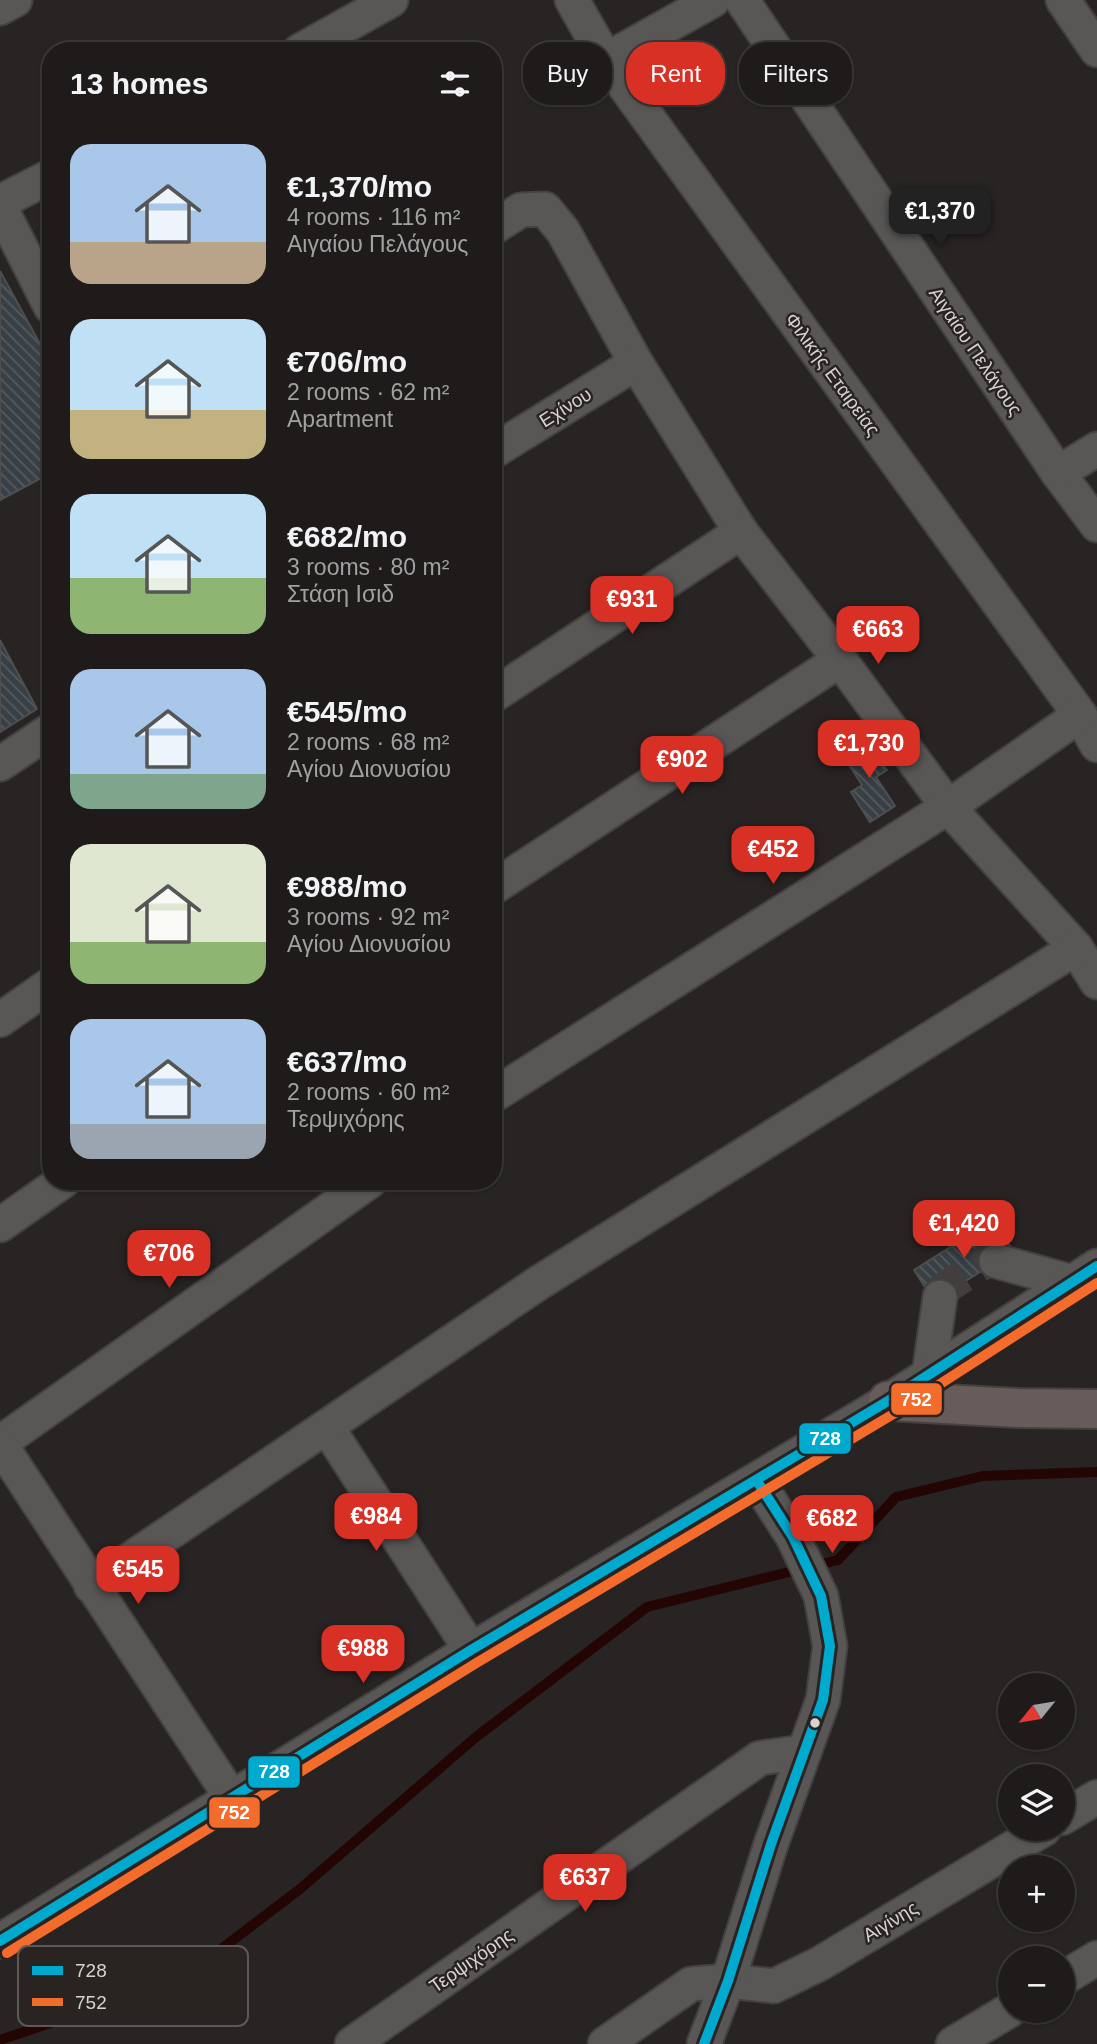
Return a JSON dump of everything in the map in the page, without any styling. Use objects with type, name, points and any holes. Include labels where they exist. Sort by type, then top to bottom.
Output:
[{"type":"main road","points":[[888,1401],[1097,1409]]},
{"type":"street","points":[[0,8],[15,0]]},
{"type":"street","points":[[316,42],[391,0]]},
{"type":"street","name":"Φιλικής Εταιρείας","points":[[572,0],[596,42]]},
{"type":"street","points":[[612,57],[713,0]]},
{"type":"street","name":"Αιγαίου Πελάγους","points":[[741,0],[1058,473],[1097,525]]},
{"type":"street","points":[[1063,0],[1097,50]]},
{"type":"street","name":"Φιλικής Εταιρείας","points":[[612,68],[1080,715],[1097,746]]},
{"type":"street","points":[[0,202],[42,181]]},
{"type":"street","points":[[0,207],[42,289]]},
{"type":"street","points":[[502,222],[521,210],[545,209],[563,231],[636,363],[741,532],[840,660],[948,807],[1076,948],[1097,982]]},
{"type":"street","name":"Εχίνου","points":[[502,446],[636,363]]},
{"type":"street","points":[[1058,473],[1097,449]]},
{"type":"street","points":[[502,690],[741,532]]},
{"type":"street","points":[[502,882],[840,660]]},
{"type":"street","points":[[502,1090],[948,807],[1080,715]]},
{"type":"street","points":[[0,764],[42,736]]},
{"type":"street","points":[[91,1586],[540,1282],[1076,948]]},
{"type":"street","points":[[0,1020],[42,990]]},
{"type":"street","points":[[0,1225],[51,1190]]},
{"type":"street","points":[[231,1797],[0,1443],[357,1190]]},
{"type":"street","points":[[996,1261],[1085,1274]]},
{"type":"street","points":[[0,1941],[471,1650],[888,1401],[1085,1274]]},
{"type":"street","points":[[929,1375],[940,1297]]},
{"type":"street","points":[[327,1427],[471,1650]]},
{"type":"street","points":[[704,2044],[823,1700],[830,1646],[821,1596],[793,1537],[757,1481]]},
{"type":"street","name":"Τερψιχόρης","points":[[352,2044],[760,1758],[804,1752]]},
{"type":"street","points":[[1075,1810],[1097,1797]]},
{"type":"street","name":"Αιγίνης","points":[[604,2044],[691,1984],[728,1981],[774,1986],[821,1963],[1024,1841]]},
{"type":"street","points":[[1075,1971],[1097,1958]]},
{"type":"street","points":[[953,2044],[998,2017]]},
{"type":"building","points":[[0,271],[42,348],[42,478],[0,500]]},
{"type":"building","points":[[0,640],[37,709],[0,732]]},
{"type":"building","points":[[866,738],[887,770],[876,777],[895,806],[870,822],[851,792],[862,785],[842,754]]},
{"type":"building","points":[[993,1220],[1013,1251],[934,1301],[914,1270]]},
{"type":"waterway","points":[[225,1946],[300,1889],[476,1737],[647,1607],[838,1560],[896,1497],[983,1476],[1097,1472]]},
{"type":"waterway","points":[[0,2040],[41,2026]]},
{"type":"tunnel","points":[[940,1297],[942,1290],[988,1260],[996,1261]]},
{"type":"transit line","name":"728","points":[[0,1941],[471,1650],[888,1401],[1097,1266]]},
{"type":"transit line","name":"752","points":[[18,1946],[478,1662],[895,1413],[1097,1283]]},
{"type":"transit line","name":"728","points":[[704,2044],[823,1700],[830,1646],[821,1596],[793,1537],[757,1481]]},
{"type":"transit line","name":"752","points":[[7,1953],[18,1946]]}]
